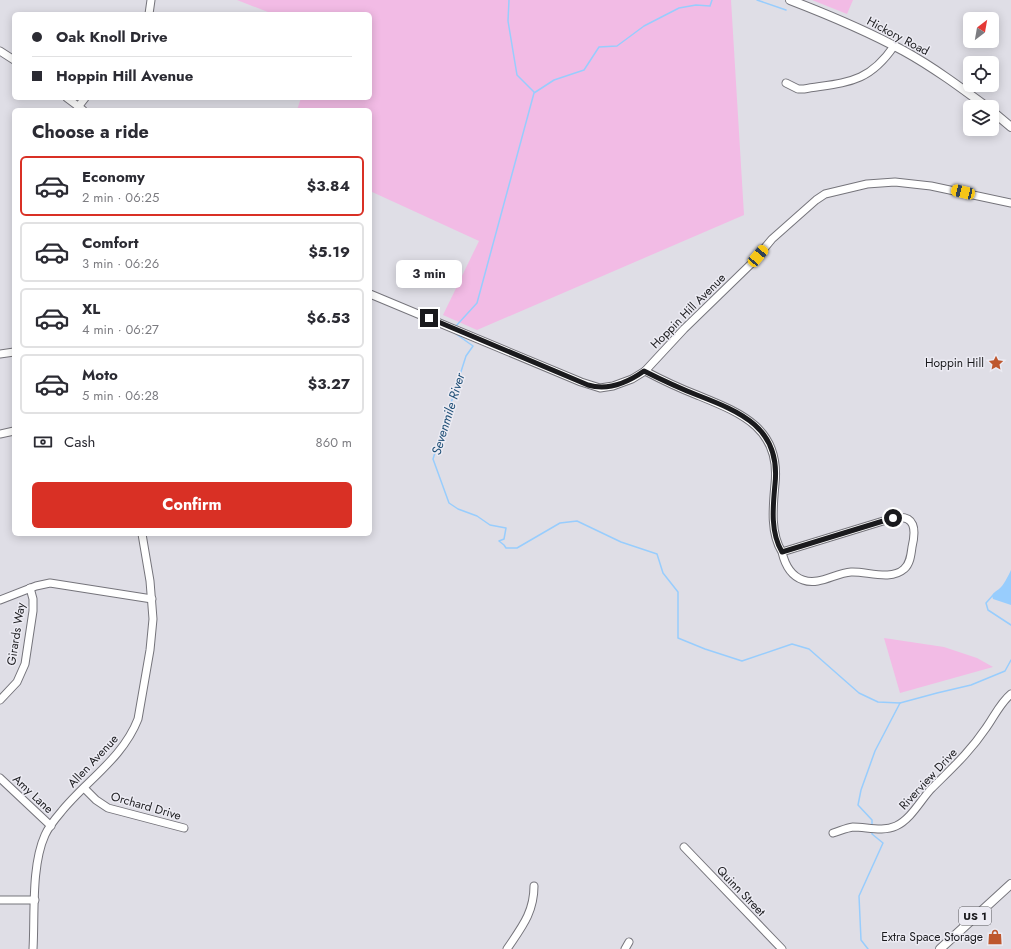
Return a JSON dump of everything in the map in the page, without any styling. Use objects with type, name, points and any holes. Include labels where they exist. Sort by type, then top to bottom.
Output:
[{"type":"main road","name":"Hickory Road","points":[[790,0],[869,33],[894,46],[940,73],[977,100]]},
{"type":"main road","points":[[999,117],[1011,126]]},
{"type":"main road","name":"US 1","points":[[940,949],[1011,884]]},
{"type":"street","points":[[149,12],[151,0]]},
{"type":"street","points":[[786,83],[798,89],[804,89],[860,78],[877,67],[894,46]]},
{"type":"street","points":[[0,51],[12,59]]},
{"type":"street","points":[[70,100],[81,108]]},
{"type":"street","name":"Hoppin Hill Avenue","points":[[372,295],[593,387],[606,387],[619,385],[644,371],[684,329],[753,262],[772,239],[816,200],[826,194],[867,184],[901,182],[931,186],[1011,203]]},
{"type":"street","points":[[0,354],[12,352]]},
{"type":"street","points":[[644,371],[665,382],[737,412],[760,429],[773,450],[776,479],[773,520],[776,537],[784,561],[790,571],[798,577],[808,581],[819,580],[850,572],[895,574],[905,569],[909,563],[914,529],[912,523],[905,517],[893,518],[782,552]]},
{"type":"street","points":[[0,434],[12,431]]},
{"type":"street","name":"Allen Avenue","points":[[34,949],[35,900],[38,861],[45,835],[69,802],[107,766],[124,746],[133,732],[138,719],[153,632],[152,599],[142,536]]},
{"type":"street","points":[[0,600],[43,584],[57,584],[152,599]]},
{"type":"street","name":"Girards Way","points":[[0,700],[16,683],[24,664],[33,611],[33,599],[30,588]]},
{"type":"street","name":"Riverview Drive","points":[[833,833],[846,828],[888,828],[903,822],[931,790],[970,751],[987,728],[1002,703],[1011,694]]},
{"type":"street","name":"Amy Lane","points":[[0,778],[51,826]]},
{"type":"street","name":"Orchard Drive","points":[[84,788],[96,800],[108,808],[184,828]]},
{"type":"street","name":"Quinn Street","points":[[684,848],[782,949]]},
{"type":"street","points":[[507,949],[531,910],[534,886]]},
{"type":"street","points":[[0,900],[35,900]]},
{"type":"shaded area","points":[[237,0],[731,0],[744,215],[477,330],[443,315],[479,241],[372,192],[372,108],[298,108],[300,100],[372,100],[372,12],[268,12]]},
{"type":"shaded area","points":[[812,0],[853,0],[847,14]]},
{"type":"shaded area","points":[[884,638],[944,647],[977,658],[993,667],[900,693]]},
{"type":"water","points":[[1011,570],[1011,605],[993,599],[992,596],[1003,585]]},
{"type":"waterway","points":[[509,0],[508,21],[517,75],[534,92]]},
{"type":"waterway","name":"Sevenmile River","points":[[456,326],[477,303],[534,93],[554,80],[584,70],[599,47],[617,46],[644,26],[679,8],[696,5],[710,6],[712,0]]},
{"type":"waterway","name":"Sevenmile River","points":[[757,0],[786,10]]},
{"type":"waterway","name":"Sevenmile River","points":[[456,334],[473,346],[466,356],[433,459],[449,503],[458,509],[477,516],[490,525],[506,528],[504,539],[499,541],[506,548],[517,548],[560,523],[577,521],[621,542],[657,554],[663,573],[678,592],[678,638],[705,649],[742,661],[792,644],[809,649],[859,693],[878,702],[900,703],[971,685],[1005,671],[1011,660]]},
{"type":"waterway","points":[[994,594],[986,603],[988,610],[1011,625]]},
{"type":"waterway","name":"Sevenmile River","points":[[872,826],[872,820],[858,805],[861,790],[875,751],[900,703]]},
{"type":"waterway","name":"Sevenmile River","points":[[868,949],[861,940],[859,896],[883,843],[872,834],[872,830]]},
{"type":"place","name":"Hoppin Hill","points":[[996,363]]},
{"type":"place","name":"Extra Space Storage","points":[[995,937]]},
{"type":"route","points":[[429,318],[593,387],[600,388],[619,385],[638,376],[644,371],[665,382],[737,412],[760,429],[767,438],[773,450],[776,479],[773,520],[776,537],[782,552],[893,518]]}]
